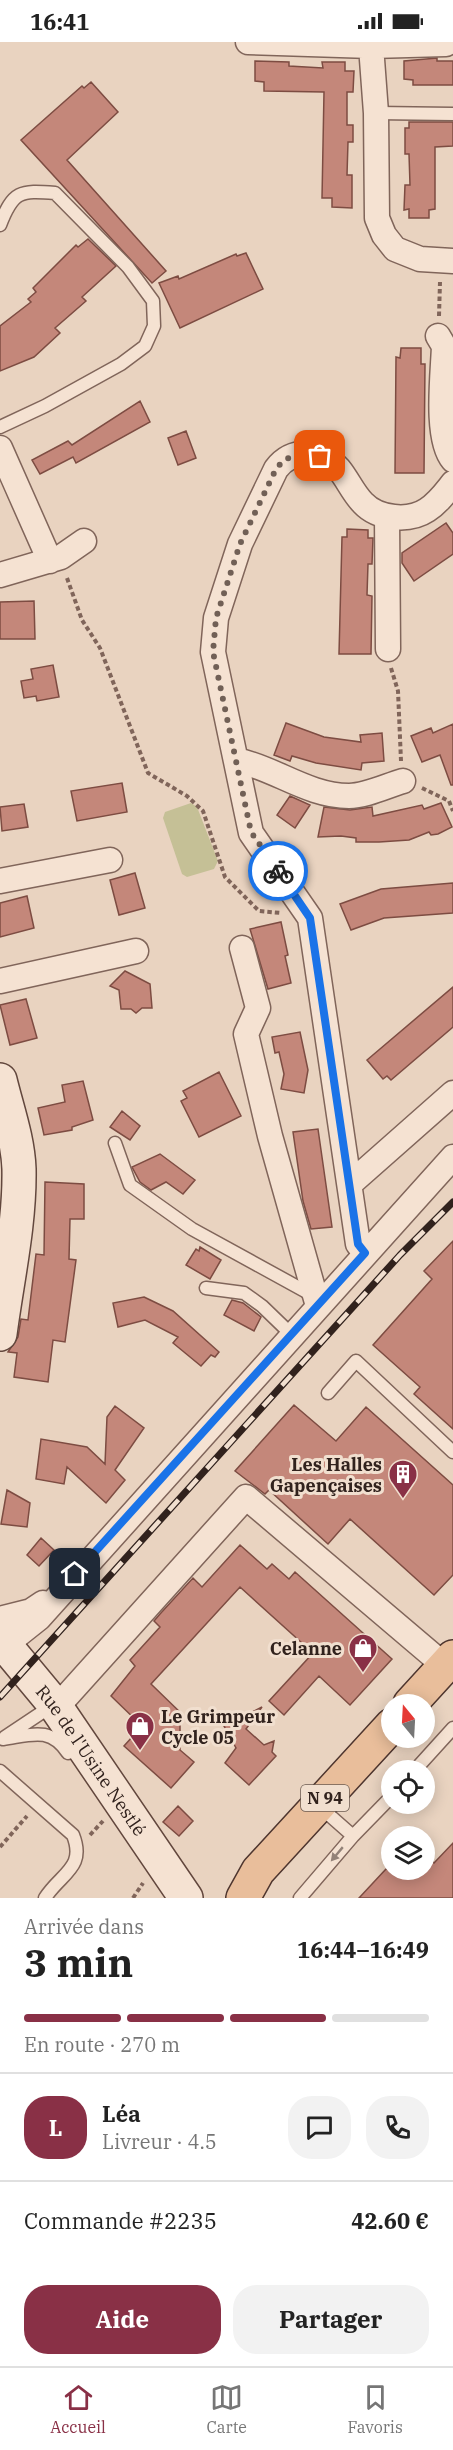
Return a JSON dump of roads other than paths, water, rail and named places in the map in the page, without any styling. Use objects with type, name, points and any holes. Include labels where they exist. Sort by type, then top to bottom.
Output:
[{"type":"main road","points":[[0,1080],[19,1167],[18,1192],[0,1334]]},
{"type":"main road","name":"Rue de l'Usine Nestlé","points":[[4,1645],[54,1704],[100,1784],[160,1858],[186,1898]]},
{"type":"main road","points":[[419,1694],[449,1662]]},
{"type":"main road","name":"N 94","points":[[217,1898],[251,1884],[318,1805],[381,1737]]},
{"type":"main road","points":[[160,1858],[164,1898]]},
{"type":"street","points":[[248,42],[371,46],[446,44]]},
{"type":"street","points":[[371,46],[376,113],[377,218],[384,235],[395,249],[420,259],[444,261]]},
{"type":"street","points":[[438,336],[444,346],[443,423],[446,452],[453,460]]},
{"type":"street","points":[[0,448],[55,559]]},
{"type":"street","points":[[365,1253],[358,1244],[310,918],[304,906],[260,848],[251,832],[213,652],[216,618],[240,544],[276,469],[284,459],[298,453],[320,456],[340,470],[371,511],[387,516],[405,517],[426,511],[453,483]]},
{"type":"street","points":[[387,516],[388,649]]},
{"type":"street","points":[[0,575],[55,559],[84,541]]},
{"type":"street","points":[[236,760],[259,764],[312,791],[351,796],[403,781]]},
{"type":"street","points":[[0,881],[110,860]]},
{"type":"street","points":[[242,948],[258,1008],[246,1034],[273,1148],[317,1301]]},
{"type":"street","points":[[0,981],[136,951]]},
{"type":"street","points":[[350,1184],[453,1093]]},
{"type":"street","points":[[4,1645],[39,1618],[60,1591],[292,1335],[317,1301],[365,1253],[453,1157]]},
{"type":"street","points":[[54,1704],[66,1697],[246,1497],[449,1662]]},
{"type":"lane","points":[[376,113],[453,114]]},
{"type":"lane","points":[[0,225],[9,202],[29,190],[56,193],[128,267],[153,301],[154,326],[145,346],[121,364],[45,406],[0,427]]},
{"type":"lane","points":[[115,1143],[130,1185],[192,1229],[317,1301]]},
{"type":"lane","points":[[206,1288],[243,1293],[262,1306],[292,1335]]},
{"type":"lane","points":[[328,1394],[356,1361],[453,1452]]},
{"type":"lane","points":[[1,1740],[54,1704]]},
{"type":"lane","points":[[424,1760],[453,1728]]},
{"type":"lane","points":[[1,1740],[42,1733],[61,1742],[72,1760]]},
{"type":"lane","points":[[0,1771],[74,1835],[79,1851],[77,1861],[45,1898]]},
{"type":"lane","points":[[318,1805],[353,1836]]},
{"type":"lane","points":[[300,1898],[381,1807]]},
{"type":"railway","points":[[0,1697],[400,1255],[453,1202]]},
{"type":"place","name":"Les Halles Gapençaises","points":[[403,1500]]},
{"type":"place","name":"Celanne","points":[[363,1674]]},
{"type":"place","name":"Le Grimpeur Cycle 05","points":[[140,1752]]}]
